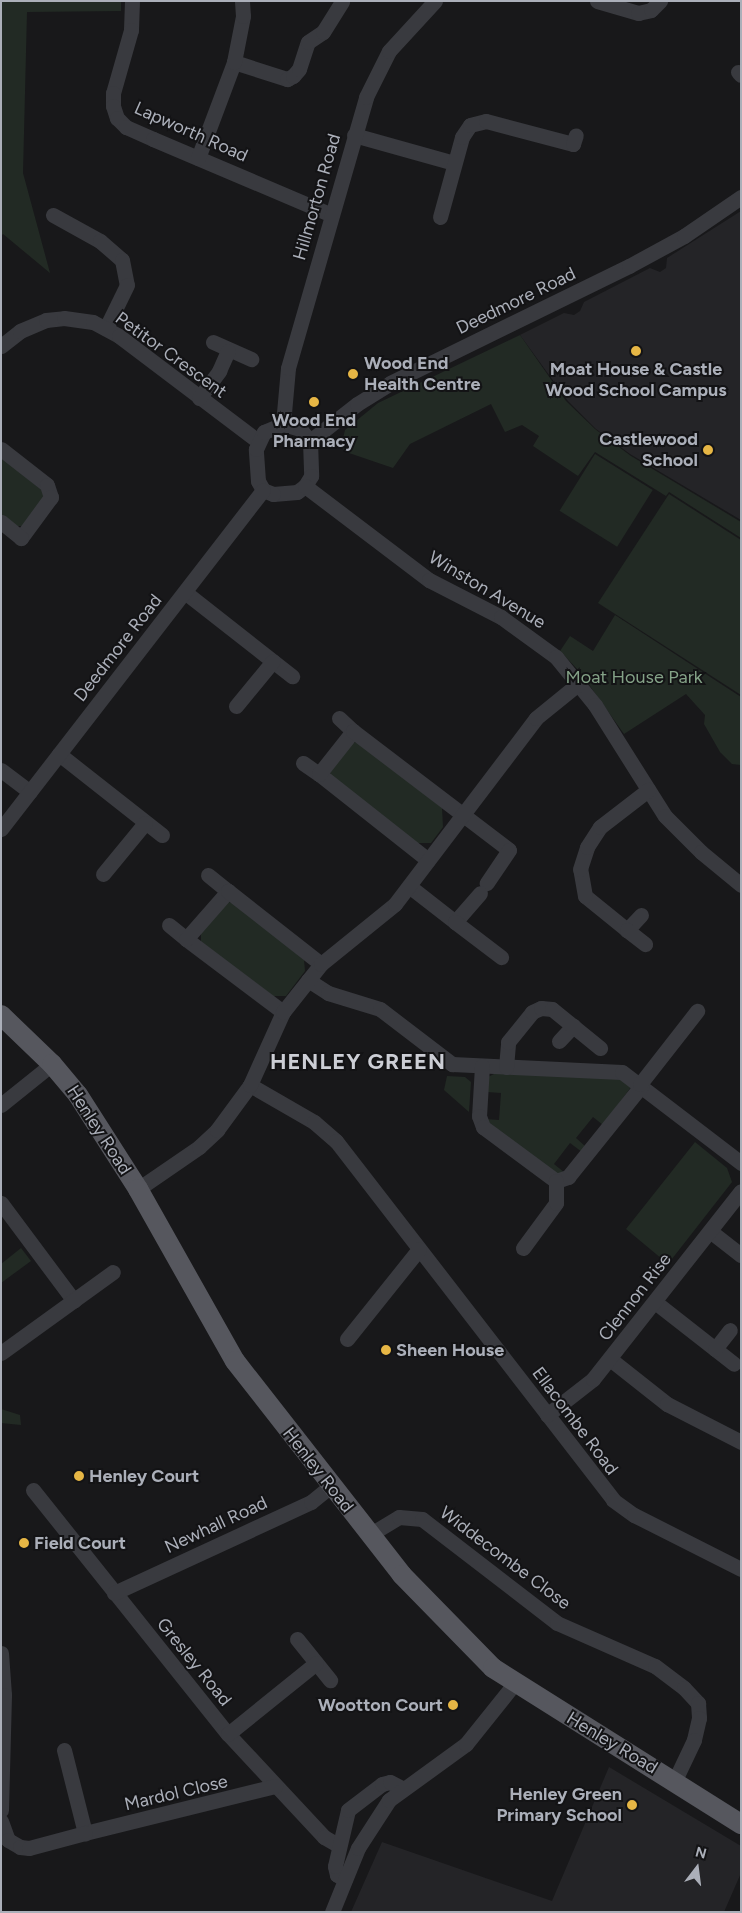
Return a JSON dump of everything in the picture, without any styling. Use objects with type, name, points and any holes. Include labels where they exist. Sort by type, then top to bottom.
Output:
[{"type":"main road","name":"Henley Road","points":[[1,1015],[52,1064],[78,1095],[138,1190],[235,1360],[370,1535],[456,1634],[514,1684],[674,1780],[741,1824]]},
{"type":"street","name":"Lapworth Road","points":[[132,1],[131,30],[113,93],[113,106],[117,118],[126,126],[332,214]]},
{"type":"street","points":[[198,158],[234,62],[242,16],[242,1]]},
{"type":"street","points":[[234,62],[287,79],[294,76],[300,69],[308,42],[323,32],[342,1]]},
{"type":"street","points":[[597,1],[638,13],[651,10],[660,1]]},
{"type":"street","name":"Hillmorton Road","points":[[283,424],[288,368],[366,96],[381,63],[399,37],[427,4]]},
{"type":"street","points":[[440,217],[464,132],[478,122],[486,121],[573,144],[576,135]]},
{"type":"street","points":[[354,135],[454,164]]},
{"type":"street","name":"Deedmore Road","points":[[310,441],[357,404],[390,383],[629,266],[684,236],[741,197]]},
{"type":"street","points":[[53,215],[100,241],[122,260],[127,285],[106,328]]},
{"type":"street","name":"Petitor Crescent","points":[[1,346],[20,331],[46,320],[78,319],[106,328],[258,441]]},
{"type":"street","points":[[213,342],[228,351],[251,359]]},
{"type":"street","points":[[199,398],[219,371],[228,351]]},
{"type":"street","points":[[283,424],[300,430],[310,441],[311,476],[306,486],[284,494],[263,490],[256,474],[258,441],[264,432],[283,424]]},
{"type":"street","points":[[1,449],[47,485],[52,497],[21,538],[1,522]]},
{"type":"street","name":"Winston Avenue","points":[[306,486],[428,580],[525,631],[579,683],[648,790],[682,835],[741,885]]},
{"type":"street","name":"Deedmore Road","points":[[1,828],[186,593],[263,490]]},
{"type":"street","points":[[186,593],[292,676]]},
{"type":"street","points":[[236,706],[273,661]]},
{"type":"street","points":[[138,1190],[199,1147],[231,1114],[250,1085],[283,1012],[308,980],[321,964],[384,913],[409,886],[460,814],[536,718],[579,683]]},
{"type":"street","points":[[339,718],[353,731],[509,850],[484,888],[455,922]]},
{"type":"street","points":[[319,774],[353,731]]},
{"type":"street","points":[[59,754],[162,836]]},
{"type":"street","points":[[303,763],[428,860]]},
{"type":"street","points":[[1,770],[30,792]]},
{"type":"street","points":[[645,944],[585,896],[580,869],[587,847],[600,827],[648,790]]},
{"type":"street","points":[[103,874],[145,823]]},
{"type":"street","points":[[208,875],[321,964]]},
{"type":"street","points":[[409,886],[501,958]]},
{"type":"street","points":[[186,938],[228,891]]},
{"type":"street","points":[[627,930],[641,915]]},
{"type":"street","points":[[169,925],[283,1012]]},
{"type":"street","points":[[308,980],[328,993],[380,1009],[452,1064],[613,1070],[622,1072],[641,1084],[741,1163]]},
{"type":"street","points":[[506,1067],[508,1042],[536,1009],[552,1009],[600,1048]]},
{"type":"street","points":[[556,1180],[568,1177],[697,1011]]},
{"type":"street","points":[[559,1041],[573,1026]]},
{"type":"street","points":[[1,1105],[52,1064]]},
{"type":"street","points":[[482,1066],[479,1116],[483,1127],[556,1180]]},
{"type":"street","name":"Ellacombe Road","points":[[250,1085],[325,1130],[607,1494],[623,1509],[741,1568]]},
{"type":"street","points":[[523,1248],[556,1203],[556,1180]]},
{"type":"street","name":"Clennon Rise","points":[[547,1416],[594,1379],[741,1192]]},
{"type":"street","points":[[1,1203],[74,1301]]},
{"type":"street","points":[[710,1231],[741,1255]]},
{"type":"street","points":[[347,1339],[419,1249]]},
{"type":"street","points":[[1,1353],[113,1272]]},
{"type":"street","points":[[655,1302],[734,1364]]},
{"type":"street","points":[[715,1349],[730,1330]]},
{"type":"street","points":[[610,1359],[668,1404],[741,1442]]},
{"type":"street","name":"Newhall Road","points":[[114,1593],[311,1502],[331,1486]]},
{"type":"street","name":"Gresley Road","points":[[32,1490],[228,1734],[324,1837],[338,1845]]},
{"type":"street","name":"Widdecombe Close","points":[[370,1535],[399,1517],[422,1519],[557,1623],[655,1666],[684,1688],[698,1703],[700,1718],[694,1740],[674,1780]]},
{"type":"street","points":[[297,1639],[330,1680]]},
{"type":"street","points":[[1,1653],[1,1810]]},
{"type":"street","points":[[228,1734],[316,1664]]},
{"type":"street","points":[[332,1912],[345,1879],[377,1815],[402,1788],[466,1744],[514,1684]]},
{"type":"street","points":[[64,1750],[85,1833]]},
{"type":"street","points":[[345,1879],[337,1875],[335,1866],[338,1845],[348,1810],[382,1784],[390,1782],[402,1788]]},
{"type":"street","name":"Mardol Close","points":[[1,1821],[4,1833],[13,1845],[29,1848],[276,1786]]},
{"type":"shaded area","name":"Moat House & Castle Wood School Campus","points":[[741,211],[741,520],[630,454],[596,429],[568,401],[520,335],[564,313],[574,315],[580,311],[584,302],[650,268],[660,272],[666,268],[667,258]]},
{"type":"shaded area","name":"Henley Green Primary School","points":[[609,1767],[741,1846],[741,1873],[724,1912],[351,1912],[382,1842],[552,1901]]},
{"type":"green space","points":[[1,1],[121,1],[121,11],[27,12],[23,173],[50,273],[3,234],[1,236]]},
{"type":"green space","points":[[520,335],[566,401],[595,429],[631,456],[741,522],[741,538],[669,492],[666,496],[595,452],[578,476],[533,446],[539,436],[522,425],[505,432],[491,404],[410,444],[393,468],[346,452],[341,447],[345,430],[378,403]]},
{"type":"green space","points":[[595,454],[653,490],[617,547],[559,511]]},
{"type":"green space","points":[[1,457],[44,492],[45,500],[23,526],[14,526],[1,516]]},
{"type":"green space","points":[[669,494],[741,540],[741,695],[598,603]]},
{"type":"green space","name":"Moat House Park","points":[[615,615],[741,697],[741,765],[732,764],[720,752],[704,724],[705,715],[686,694],[624,734],[580,672],[560,651],[570,636],[593,651]]},
{"type":"green space","points":[[352,742],[360,743],[442,808],[443,827],[431,843],[416,843],[331,777],[330,771]]},
{"type":"green space","points":[[229,902],[237,905],[304,960],[305,971],[286,996],[273,996],[201,943],[201,931],[224,903]]},
{"type":"green space","points":[[496,1073],[619,1077],[631,1087],[603,1125],[593,1117],[576,1138],[586,1147],[582,1152],[570,1143],[554,1164],[565,1173],[554,1176],[485,1119],[499,1120],[501,1093],[487,1092],[488,1077]]},
{"type":"green space","points":[[447,1076],[465,1077],[471,1082],[469,1112],[444,1090]]},
{"type":"green space","points":[[695,1142],[727,1168],[732,1182],[668,1264],[626,1229]]},
{"type":"green space","points":[[21,1248],[31,1261],[1,1283],[1,1264]]},
{"type":"green space","points":[[1,1409],[20,1415],[21,1425],[1,1423]]},
{"type":"place","name":"Moat House & Castle Wood School Campus","points":[[636,351]]},
{"type":"place","name":"Wood End Health Centre","points":[[353,374]]},
{"type":"place","name":"Wood End Pharmacy","points":[[314,402]]},
{"type":"place","name":"Castlewood School","points":[[708,450]]},
{"type":"place","name":"Sheen House","points":[[386,1350]]},
{"type":"place","name":"Henley Court","points":[[79,1476]]},
{"type":"place","name":"Field Court","points":[[24,1543]]},
{"type":"place","name":"Wootton Court","points":[[453,1705]]},
{"type":"place","name":"Henley Green Primary School","points":[[632,1805]]},
{"type":"district","name":"HENLEY GREEN","points":[[358,1062]]}]
